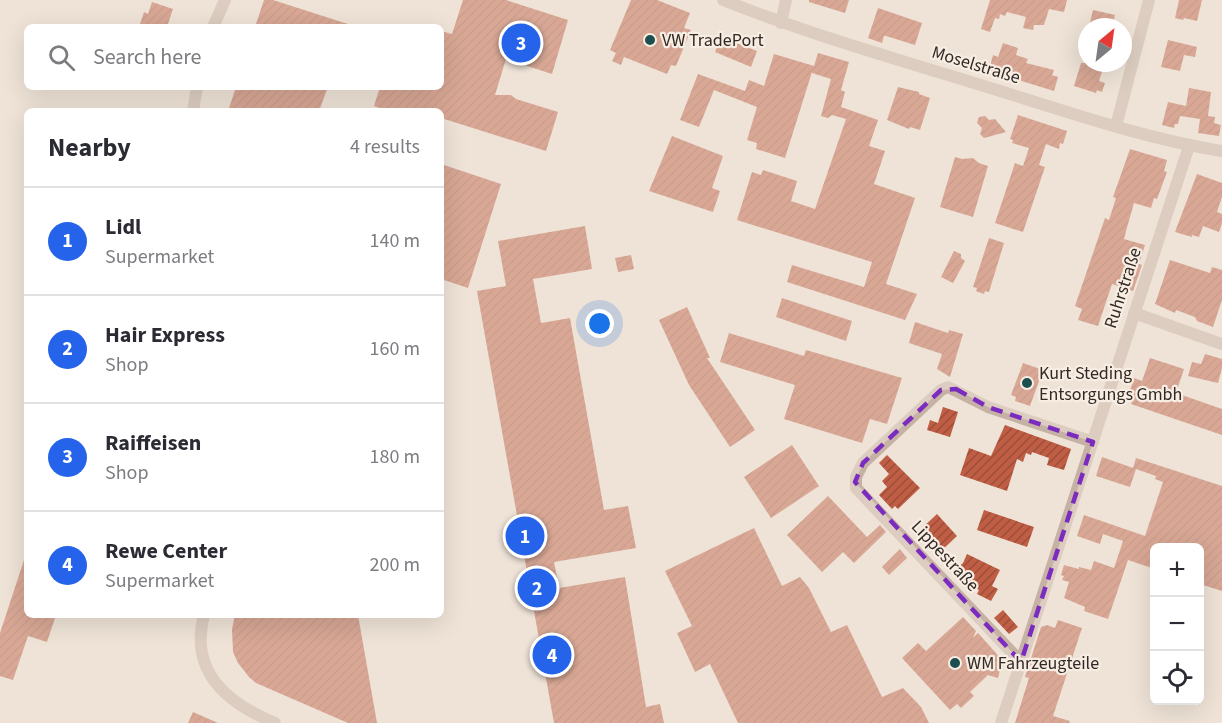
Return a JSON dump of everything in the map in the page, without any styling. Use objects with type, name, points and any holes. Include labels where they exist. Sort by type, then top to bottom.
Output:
[{"type":"street","points":[[214,24],[225,0]]},
{"type":"street","name":"Moselstraße","points":[[723,0],[781,23],[1116,126],[1189,146],[1222,151]]},
{"type":"street","points":[[781,23],[786,0]]},
{"type":"street","points":[[1116,126],[1149,0]]},
{"type":"street","points":[[193,108],[196,90]]},
{"type":"street","name":"Ruhrstraße","points":[[1002,723],[1189,146]]},
{"type":"street","points":[[1134,313],[1222,344]]},
{"type":"street","name":"Lippestraße","points":[[1021,662],[856,488],[855,482],[859,469],[941,390],[948,387],[988,407],[1093,442]]},
{"type":"street","points":[[203,618],[200,632],[204,661],[215,683],[236,704],[275,723]]},
{"type":"highlighted area","points":[[956,389],[988,407],[1093,442],[1021,662],[855,482],[863,463],[941,390]]},
{"type":"building","points":[[264,0],[273,0],[348,24],[256,24]]},
{"type":"building","points":[[463,0],[506,0],[568,20],[552,74],[506,59],[495,95],[511,95],[516,99],[558,112],[546,151],[444,119],[444,108],[380,108],[374,106],[379,90],[444,90],[444,32],[452,34]]},
{"type":"building","name":"VW TradePort","points":[[631,0],[657,0],[690,13],[684,28],[691,30],[676,66],[671,65],[667,74],[624,57],[621,65],[612,61],[616,53],[610,50]]},
{"type":"building","points":[[809,0],[849,0],[845,13],[809,2]]},
{"type":"building","points":[[990,0],[1067,0],[1064,12],[1049,9],[1044,25],[1034,25],[1033,30],[1023,28],[1026,17],[1007,12],[1005,16],[1000,14],[999,19],[995,18],[990,32],[981,29]]},
{"type":"building","points":[[1179,0],[1202,0],[1197,21],[1175,18]]},
{"type":"building","points":[[152,2],[173,9],[168,24],[140,24],[144,12],[148,14]]},
{"type":"building","points":[[878,8],[922,23],[915,45],[886,36],[882,43],[868,38]]},
{"type":"building","points":[[1093,10],[1115,15],[1114,18],[1091,18]]},
{"type":"building","points":[[721,37],[757,51],[751,67],[715,52]]},
{"type":"building","points":[[1168,40],[1197,47],[1195,57],[1184,55],[1180,71],[1161,67]]},
{"type":"building","points":[[1003,43],[1018,48],[1016,55],[1028,59],[1026,63],[1054,70],[1052,75],[1058,77],[1054,91],[1005,76],[1004,80],[988,75],[993,55],[998,57]]},
{"type":"building","points":[[818,53],[849,62],[841,90],[845,92],[841,107],[878,120],[869,146],[885,151],[874,184],[915,198],[886,284],[917,294],[905,320],[787,282],[792,265],[864,287],[872,262],[737,220],[752,172],[761,175],[763,170],[797,181],[791,201],[815,209],[846,119],[832,115],[828,118],[821,116],[831,79],[812,72],[785,158],[756,149],[757,143],[747,140],[757,107],[714,90],[699,127],[680,120],[698,74],[745,91],[749,80],[764,86],[774,54],[814,66]]},
{"type":"building","points":[[1078,72],[1102,72],[1099,81],[1105,83],[1102,92],[1097,90],[1096,93],[1074,86]]},
{"type":"building","points":[[898,87],[919,92],[930,98],[920,130],[910,127],[909,129],[887,120]]},
{"type":"building","points":[[1189,88],[1211,92],[1208,116],[1215,117],[1214,123],[1221,125],[1219,136],[1198,133],[1200,119],[1180,116],[1174,128],[1162,125],[1168,102],[1186,106]]},
{"type":"building","points":[[235,90],[327,90],[320,108],[229,108]]},
{"type":"building","points":[[1018,115],[1067,131],[1059,149],[1046,144],[1039,165],[1045,167],[1023,232],[995,223],[1015,163],[1023,166],[1029,148],[1012,143],[1013,140],[1010,139]]},
{"type":"building","points":[[985,116],[989,120],[995,119],[1006,132],[984,138],[980,134],[982,128],[977,123],[979,117]]},
{"type":"building","points":[[672,136],[723,156],[712,188],[720,191],[713,212],[649,191]]},
{"type":"building","points":[[1130,149],[1167,160],[1164,171],[1167,172],[1157,199],[1154,198],[1151,208],[1134,203],[1126,231],[1124,239],[1145,245],[1139,264],[1142,265],[1133,291],[1112,284],[1098,326],[1078,320],[1082,309],[1075,306],[1105,218],[1109,220],[1116,198],[1113,197]]},
{"type":"building","points":[[955,157],[973,158],[988,166],[973,217],[940,207]]},
{"type":"building","points":[[444,165],[501,184],[468,288],[444,280]]},
{"type":"building","points":[[1197,174],[1222,183],[1222,197],[1217,212],[1222,214],[1222,223],[1219,232],[1203,226],[1199,237],[1192,235],[1192,237],[1175,232]]},
{"type":"building","points":[[585,226],[592,269],[533,279],[541,323],[570,318],[604,510],[628,506],[636,548],[554,562],[559,588],[625,577],[646,707],[660,704],[664,723],[554,723],[477,291],[506,286],[498,241]]},
{"type":"building","points":[[989,238],[1004,243],[989,292],[985,291],[984,294],[973,287]]},
{"type":"building","points":[[954,251],[961,254],[961,258],[965,261],[953,283],[941,277]]},
{"type":"building","points":[[631,255],[634,269],[618,272],[615,258]]},
{"type":"building","points":[[1170,260],[1210,273],[1212,267],[1222,270],[1222,300],[1213,327],[1197,321],[1195,317],[1176,310],[1175,313],[1155,304]]},
{"type":"building","points":[[782,298],[852,321],[846,341],[776,317]]},
{"type":"building","points":[[687,307],[710,358],[707,358],[755,430],[730,447],[689,385],[659,320]]},
{"type":"building","points":[[915,322],[948,333],[949,330],[963,334],[950,377],[937,369],[942,354],[909,343]]},
{"type":"building","points":[[729,333],[804,356],[806,350],[902,378],[887,424],[870,419],[862,443],[784,419],[795,385],[720,362]]},
{"type":"building","points":[[1205,354],[1222,359],[1218,383],[1188,376],[1192,362],[1201,364]]},
{"type":"building","points":[[1150,358],[1184,369],[1176,393],[1222,409],[1222,435],[1131,404],[1133,399],[1128,397],[1134,378],[1142,381]]},
{"type":"building","name":"Kurt Steding Entsorgungs Gmbh","points":[[1023,363],[1043,370],[1030,406],[1015,401],[1016,397],[1011,395]]},
{"type":"building","points":[[943,407],[958,412],[950,437],[927,430],[930,420],[938,423]]},
{"type":"building","points":[[1005,425],[1071,449],[1064,470],[1047,465],[1049,458],[1032,452],[1031,455],[1026,453],[1023,462],[1017,459],[1007,491],[960,475],[969,448],[991,456]]},
{"type":"building","points":[[792,445],[819,486],[771,518],[744,477]]},
{"type":"building","points":[[887,455],[920,488],[898,509],[895,506],[892,509],[879,495],[887,487],[882,481],[889,474],[879,463]]},
{"type":"building","points":[[1102,457],[1136,469],[1130,487],[1096,476]]},
{"type":"building","points":[[1136,458],[1222,486],[1222,591],[1204,585],[1204,543],[1150,543],[1150,567],[1128,560],[1108,619],[1084,611],[1085,607],[1064,598],[1069,582],[1062,580],[1064,576],[1061,575],[1064,565],[1091,570],[1094,561],[1114,568],[1123,541],[1103,534],[1100,544],[1077,536],[1084,515],[1145,536],[1163,482],[1155,479],[1156,476],[1133,468]]},
{"type":"building","points":[[828,496],[867,537],[880,525],[886,532],[854,563],[843,552],[822,572],[787,535]]},
{"type":"building","points":[[984,510],[1034,527],[1027,547],[977,530]]},
{"type":"building","points":[[937,514],[957,536],[940,552],[920,530]]},
{"type":"building","points":[[754,528],[782,586],[800,577],[809,588],[831,632],[847,625],[882,697],[903,688],[921,707],[929,723],[738,723],[710,664],[695,672],[677,633],[692,626],[665,571]]},
{"type":"building","points":[[900,549],[907,558],[889,575],[882,567]]},
{"type":"building","points":[[967,554],[1000,570],[992,586],[998,589],[991,601],[977,594],[979,590],[955,578],[957,568],[963,563]]},
{"type":"building","points":[[24,560],[24,618],[55,618],[47,642],[28,636],[13,680],[0,676],[0,633]]},
{"type":"building","points":[[1003,610],[1018,627],[1009,634],[994,618]]},
{"type":"building","name":"WM Fahrzeugteile","points":[[963,617],[976,631],[973,638],[978,633],[1004,662],[998,678],[988,675],[970,692],[974,696],[961,708],[957,704],[950,710],[902,658],[918,643],[926,651]]},
{"type":"building","points":[[234,618],[359,618],[377,723],[348,723],[256,683],[238,663],[233,652],[232,629]]},
{"type":"building","points":[[1058,620],[1082,628],[1053,716],[1070,721],[1069,723],[1015,723],[1029,678],[1025,677],[1041,627],[1047,625],[1055,628]]},
{"type":"building","points":[[193,712],[218,723],[188,723]]},
{"type":"place","name":"VW TradePort","points":[[650,40]]},
{"type":"place","name":"Raiffeisen","points":[[521,43]]},
{"type":"place","name":"Kurt Steding Entsorgungs Gmbh","points":[[1027,383]]},
{"type":"place","name":"Lidl","points":[[525,536]]},
{"type":"place","name":"Hair Express","points":[[537,588]]},
{"type":"place","name":"Rewe Center","points":[[552,655]]},
{"type":"place","name":"WM Fahrzeugteile","points":[[955,663]]}]
